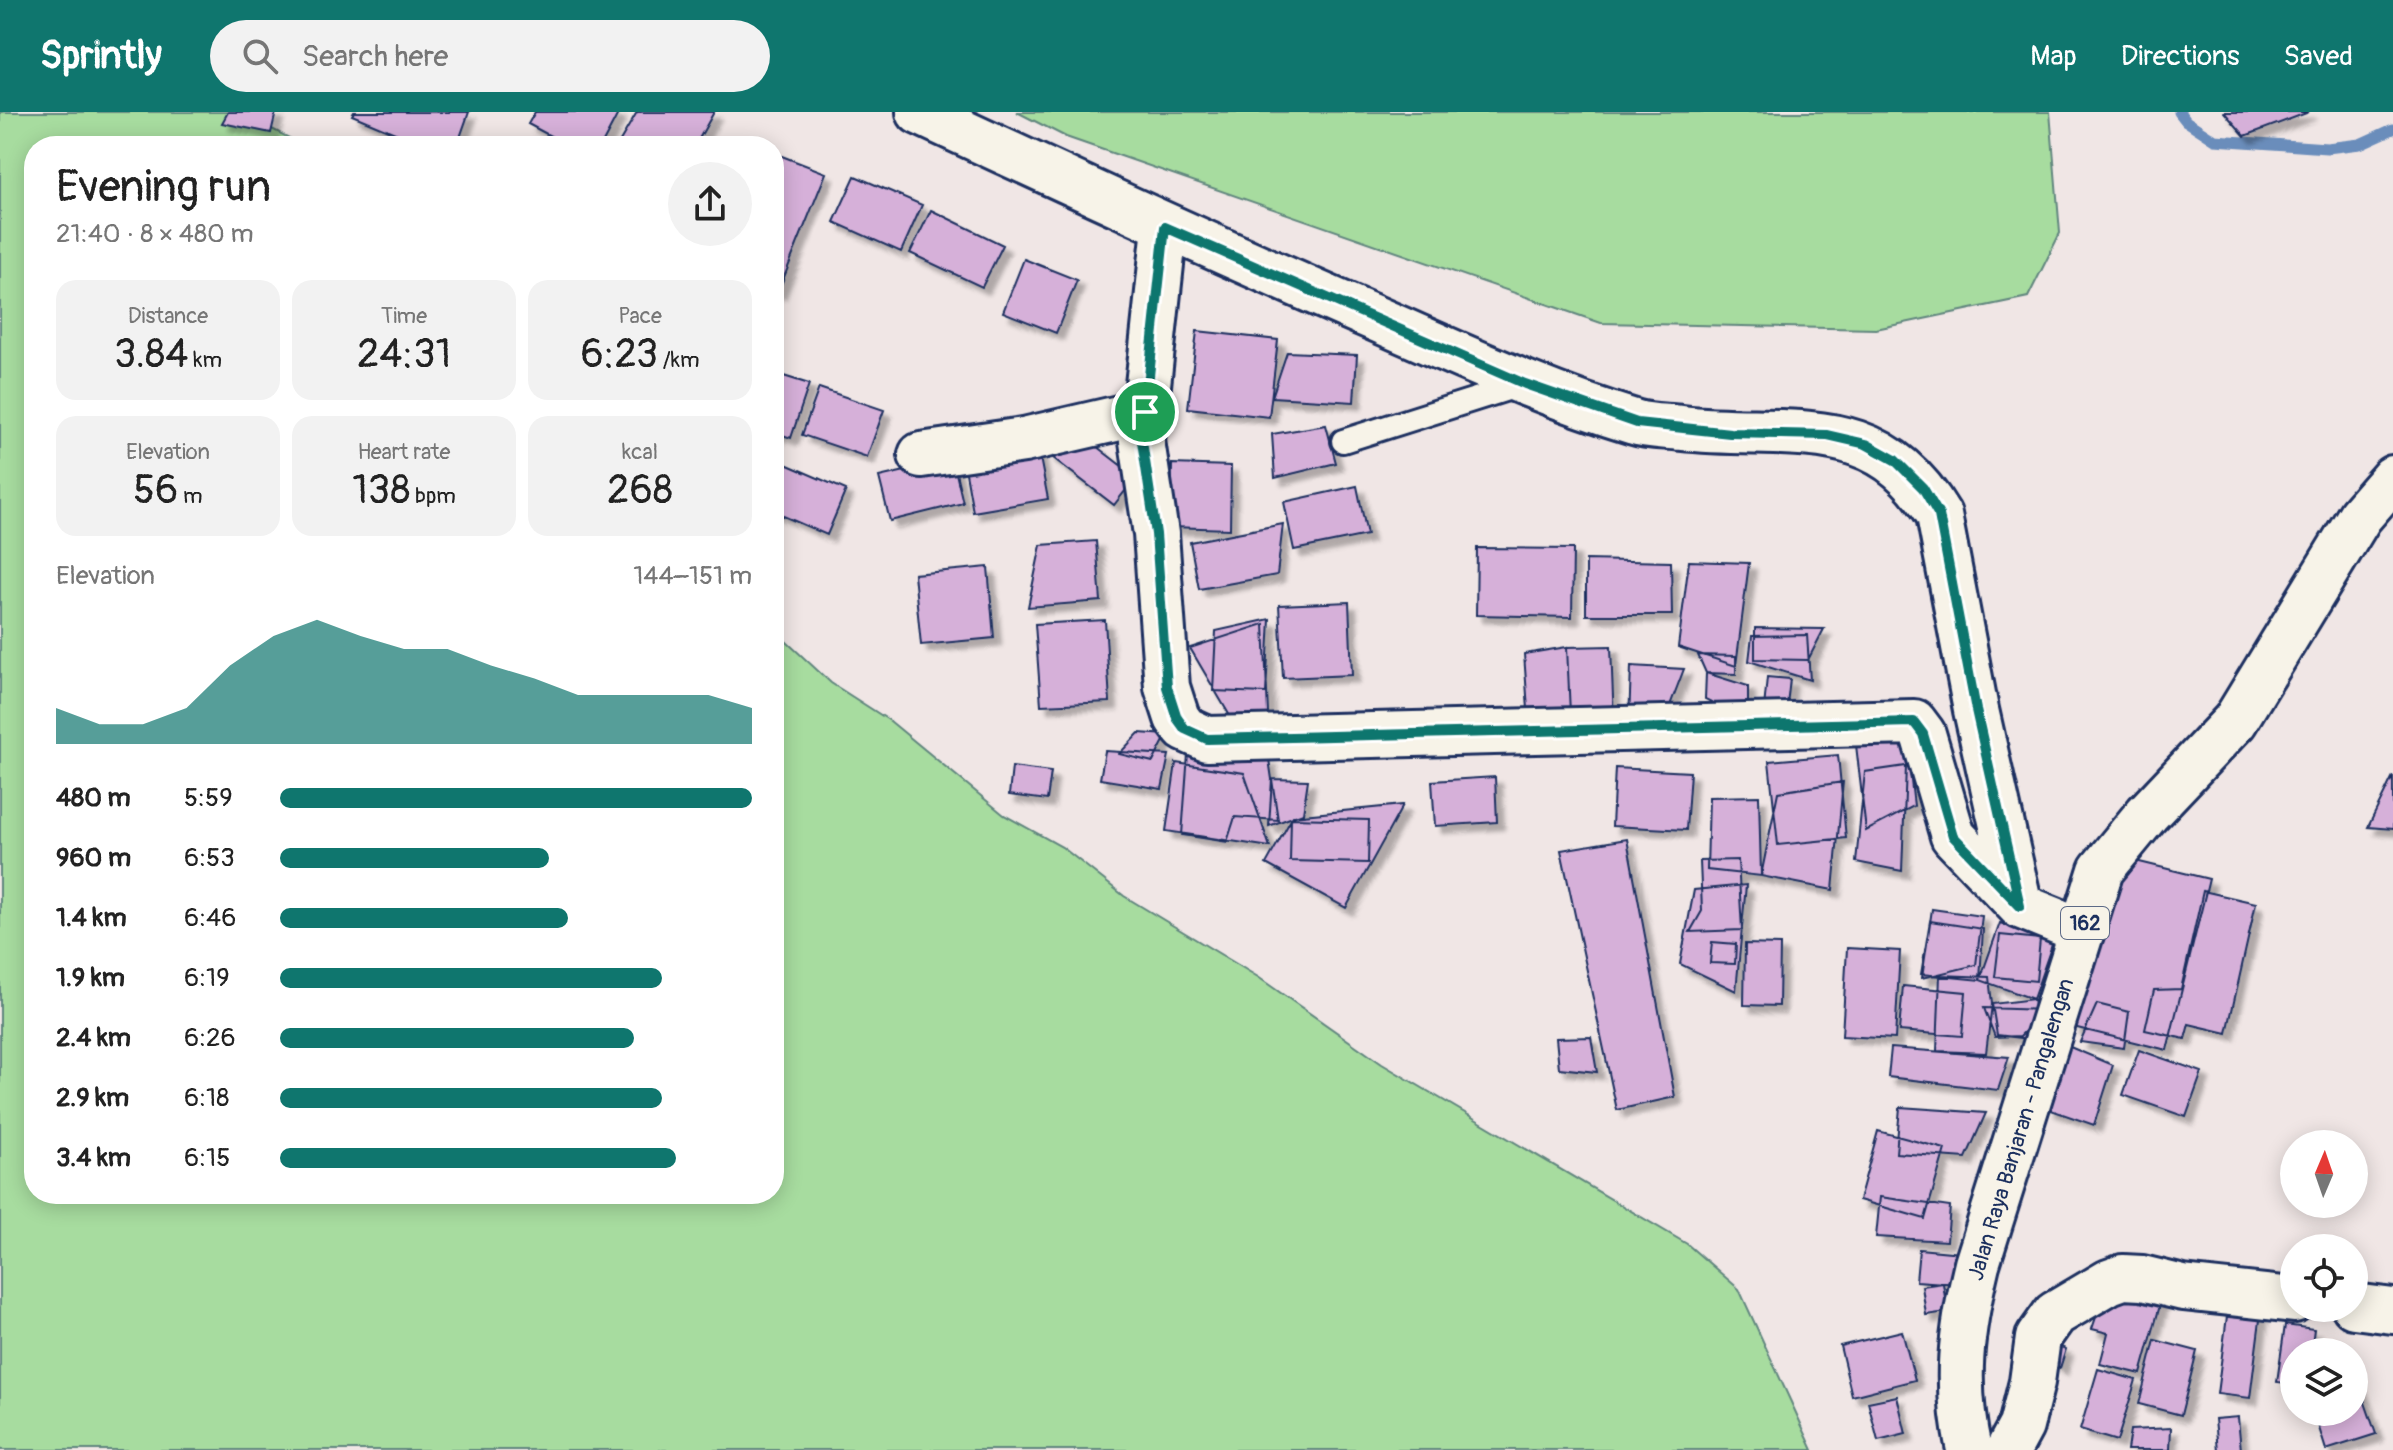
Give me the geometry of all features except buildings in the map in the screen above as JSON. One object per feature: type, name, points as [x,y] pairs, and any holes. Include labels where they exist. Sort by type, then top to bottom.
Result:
[{"type":"street","points":[[919,112],[1165,227],[1525,384],[1637,423],[1730,433],[1827,435],[1866,444],[1895,460],[1923,488],[1939,515],[1947,544],[1976,710],[2020,906]]},
{"type":"street","points":[[1165,227],[1142,441],[1156,534],[1167,687],[1177,718],[1185,729],[1207,739],[1914,722],[1923,734],[1953,836],[2020,906],[2082,931]]},
{"type":"street","points":[[921,455],[1024,440],[1145,412]]},
{"type":"street","name":"Jalan Raya Banjaran - Pangalengan","points":[[1969,1450],[1961,1412],[1961,1328],[1977,1264],[2101,870],[2147,814],[2235,721],[2360,516],[2393,478]]},
{"type":"street","points":[[2008,1450],[2021,1426],[2038,1338],[2055,1314],[2109,1282],[2123,1277],[2142,1278],[2183,1288],[2280,1298]]},
{"type":"street","points":[[2368,1308],[2393,1311]]},
{"type":"lane","points":[[1343,441],[1525,384]]},
{"type":"green space","points":[[0,112],[240,112],[285,136],[24,136],[24,1204],[784,1204],[784,639],[831,683],[890,721],[1004,815],[1062,847],[1124,896],[1258,977],[1382,1064],[1687,1244],[1739,1289],[1813,1450],[0,1450]]},
{"type":"green space","points":[[1017,112],[2050,112],[2060,233],[2028,297],[1876,329],[1601,323],[1066,137]]},
{"type":"waterway","points":[[2179,112],[2186,121],[2215,140],[2327,148],[2360,144],[2393,129]]},
{"type":"route","points":[[1165,227],[1525,384],[1637,423],[1730,433],[1827,435],[1866,444],[1895,460],[1923,488],[1939,515],[1947,544],[1976,710],[2020,906],[1953,836],[1923,734],[1914,722],[1207,739],[1185,729],[1177,718],[1167,687],[1156,534],[1142,441],[1145,412],[1165,227]]}]
